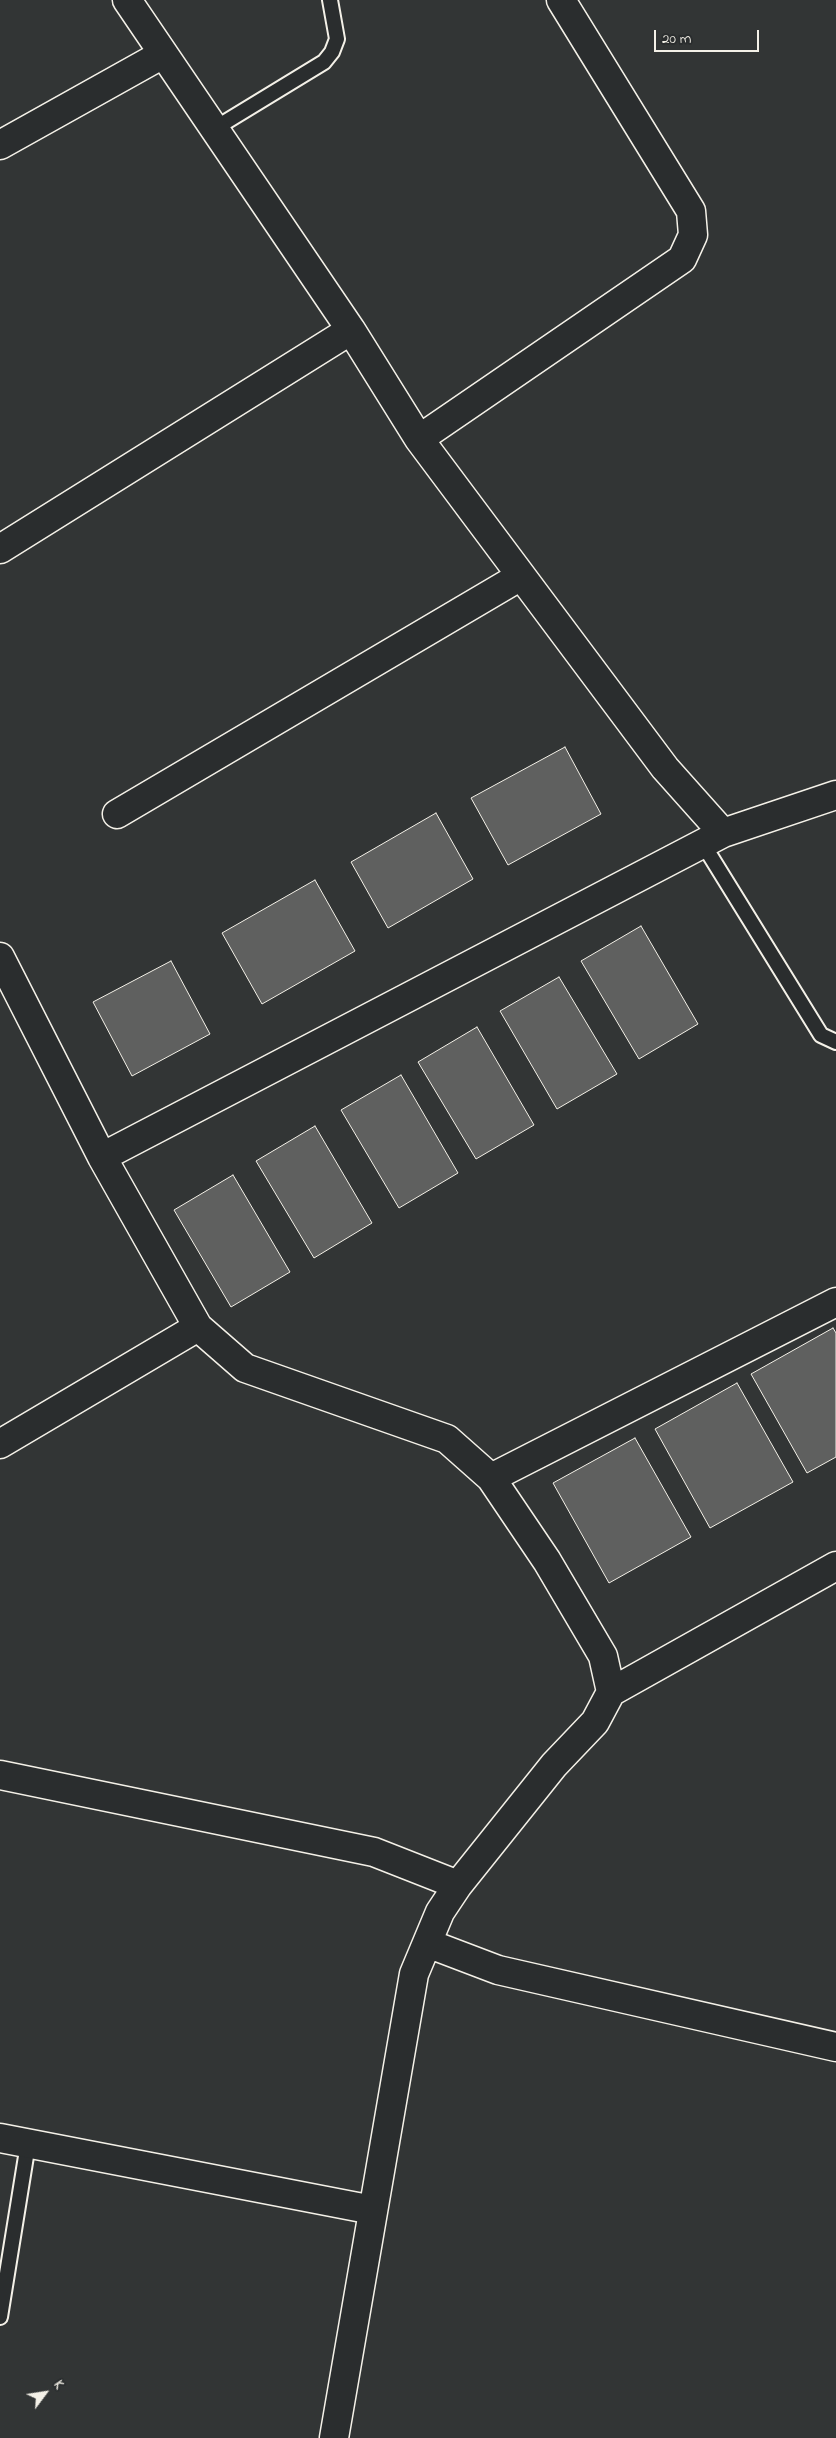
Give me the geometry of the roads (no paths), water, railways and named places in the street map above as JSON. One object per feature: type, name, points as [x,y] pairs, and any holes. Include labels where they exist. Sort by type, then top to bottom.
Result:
[{"type":"street","points":[[127,0],[351,330],[419,439],[665,768],[713,838]]},
{"type":"street","points":[[419,439],[682,258],[693,235],[691,212],[561,0]]},
{"type":"street","points":[[0,145],[163,54]]},
{"type":"street","points":[[0,549],[351,330]]},
{"type":"street","points":[[117,814],[521,576]]},
{"type":"street","points":[[102,1157],[713,838],[836,794]]},
{"type":"street","points":[[0,957],[102,1157],[198,1327],[246,1368],[447,1439],[491,1478],[547,1561],[603,1656],[611,1692]]},
{"type":"street","points":[[491,1478],[836,1302]]},
{"type":"street","points":[[0,1444],[198,1327]]},
{"type":"street","points":[[334,2438],[414,1974],[440,1912],[458,1885],[554,1765],[595,1722],[611,1692],[836,1566]]},
{"type":"street","points":[[0,1775],[374,1852],[458,1885]]},
{"type":"street","points":[[427,1944],[498,1970],[836,2047]]},
{"type":"street","points":[[0,2138],[374,2210]]},
{"type":"lane","points":[[214,129],[324,62],[332,52],[337,39],[330,0]]},
{"type":"lane","points":[[713,838],[821,1035],[836,1042]]},
{"type":"lane","points":[[0,2317],[28,2144]]}]
